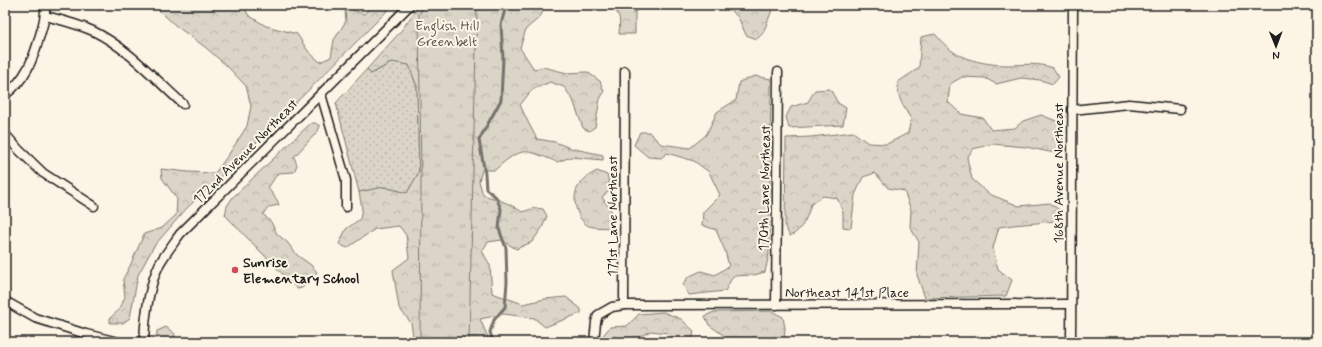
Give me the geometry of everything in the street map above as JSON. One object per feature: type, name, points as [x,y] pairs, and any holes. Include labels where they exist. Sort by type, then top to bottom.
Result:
[{"type":"street","points":[[5,95],[19,82],[34,58],[46,16],[45,5]]},
{"type":"street","name":"172nd Avenue Northeast","points":[[144,342],[146,314],[154,277],[161,262],[180,234],[410,5]]},
{"type":"street","name":"168th Avenue Northeast","points":[[1070,342],[1073,5]]},
{"type":"street","points":[[46,16],[70,22],[93,31],[125,51],[183,104]]},
{"type":"street","name":"171st Lane Northeast","points":[[624,304],[625,71]]},
{"type":"street","name":"170th Lane Northeast","points":[[776,305],[778,72]]},
{"type":"street","points":[[321,94],[346,180],[346,207]]},
{"type":"street","points":[[1072,110],[1129,104],[1180,109]]},
{"type":"street","points":[[5,134],[43,173],[94,206]]},
{"type":"street","points":[[5,301],[36,318],[86,334],[118,342]]},
{"type":"street","points":[[594,342],[598,314],[612,307],[624,304]]},
{"type":"street","name":"Northeast 141st Place","points":[[624,304],[1070,304]]},
{"type":"green space","points":[[153,5],[244,5],[248,15],[266,26],[297,34],[308,51],[320,62],[331,57],[334,40],[346,21],[345,11],[348,8],[364,14],[373,5],[392,5],[256,143],[186,209],[154,246],[138,275],[130,318],[123,323],[110,323],[110,318],[119,310],[125,297],[123,279],[144,234],[162,228],[176,215],[177,199],[162,178],[161,169],[215,173],[247,126],[251,106],[246,86],[227,66],[205,47],[175,25]]},
{"type":"green space","points":[[419,5],[546,5],[540,17],[526,29],[520,48],[534,69],[543,67],[567,73],[587,72],[600,81],[604,92],[600,99],[595,127],[589,131],[583,128],[573,100],[564,87],[550,82],[532,90],[520,105],[537,139],[555,142],[570,148],[603,155],[603,160],[571,157],[557,162],[535,153],[523,152],[511,157],[495,170],[482,170],[479,181],[483,195],[508,204],[522,212],[535,208],[543,209],[547,216],[542,228],[532,242],[516,249],[502,240],[488,242],[482,251],[490,265],[492,293],[523,304],[545,299],[566,297],[581,309],[581,313],[545,327],[534,318],[504,314],[480,319],[490,342],[414,342],[411,323],[399,308],[393,270],[409,258],[406,235],[399,226],[375,229],[347,248],[339,244],[346,229],[360,219],[362,209],[359,192],[384,187],[407,193],[419,172],[417,87],[409,65],[392,62],[371,74],[367,69],[401,31]]},
{"type":"green space","name":"English Hill Greenbelt","points":[[424,5],[477,5],[469,342],[420,342],[421,177],[419,15]]},
{"type":"green space","points":[[606,5],[647,5],[635,12],[635,34],[619,34],[619,16],[615,10]]},
{"type":"green space","points":[[724,5],[774,5],[763,33],[757,39],[746,35],[738,17]]},
{"type":"green space","points":[[935,34],[950,49],[966,58],[996,64],[1036,64],[1047,66],[1053,68],[1059,77],[1053,84],[1040,80],[1021,78],[996,84],[985,78],[962,77],[950,84],[948,102],[961,114],[983,118],[991,130],[1015,128],[1023,121],[1041,115],[1059,122],[1065,150],[1059,154],[1026,147],[992,144],[973,149],[967,158],[972,179],[989,194],[1019,206],[1050,203],[1062,212],[1061,220],[999,227],[993,248],[998,269],[1012,280],[1006,296],[925,298],[917,275],[919,242],[910,227],[911,210],[904,191],[888,188],[875,173],[863,177],[855,195],[851,228],[843,227],[843,212],[837,198],[823,196],[811,204],[804,223],[798,230],[790,236],[785,227],[786,138],[811,137],[853,132],[868,143],[887,144],[908,133],[911,119],[903,106],[898,93],[898,82],[919,68],[921,37]]},
{"type":"green space","points":[[393,62],[409,65],[417,87],[419,172],[407,193],[384,187],[359,192],[336,103],[367,69],[371,74]]},
{"type":"green space","points":[[755,76],[771,79],[769,254],[765,272],[754,275],[733,276],[725,291],[689,295],[683,285],[688,277],[701,271],[715,275],[729,266],[725,251],[716,230],[702,225],[703,212],[720,195],[709,172],[694,161],[667,153],[661,158],[648,157],[634,145],[640,132],[649,132],[661,144],[690,148],[706,135],[717,112],[736,100],[739,82]]},
{"type":"green space","points":[[830,89],[838,103],[846,108],[843,125],[789,128],[786,117],[791,107],[808,102],[815,90]]},
{"type":"green space","points":[[311,123],[315,123],[320,126],[318,131],[294,157],[297,165],[294,172],[278,173],[268,188],[279,205],[269,207],[263,214],[271,222],[277,234],[287,242],[297,255],[311,265],[317,272],[302,288],[297,289],[225,215],[227,206],[233,197]]},
{"type":"green space","points":[[597,171],[607,175],[611,189],[602,197],[612,212],[609,228],[589,226],[581,219],[576,209],[575,197],[578,187],[586,178]]},
{"type":"green space","points":[[771,311],[783,317],[785,328],[784,341],[769,340],[725,342],[722,334],[709,325],[705,316],[714,312]]},
{"type":"green space","points":[[663,312],[681,319],[694,331],[692,342],[674,342],[668,333],[651,331],[638,337],[637,342],[601,342],[601,338],[610,327],[627,326],[639,314]]},
{"type":"green space","points":[[166,327],[175,334],[174,342],[156,342],[157,331]]},
{"type":"waterway","points":[[493,342],[490,332],[494,320],[505,307],[507,282],[506,248],[499,229],[501,209],[496,197],[486,189],[479,140],[501,100],[503,58],[501,25],[506,5]]},
{"type":"place","name":"Sunrise Elementary School","points":[[235,270]]}]
